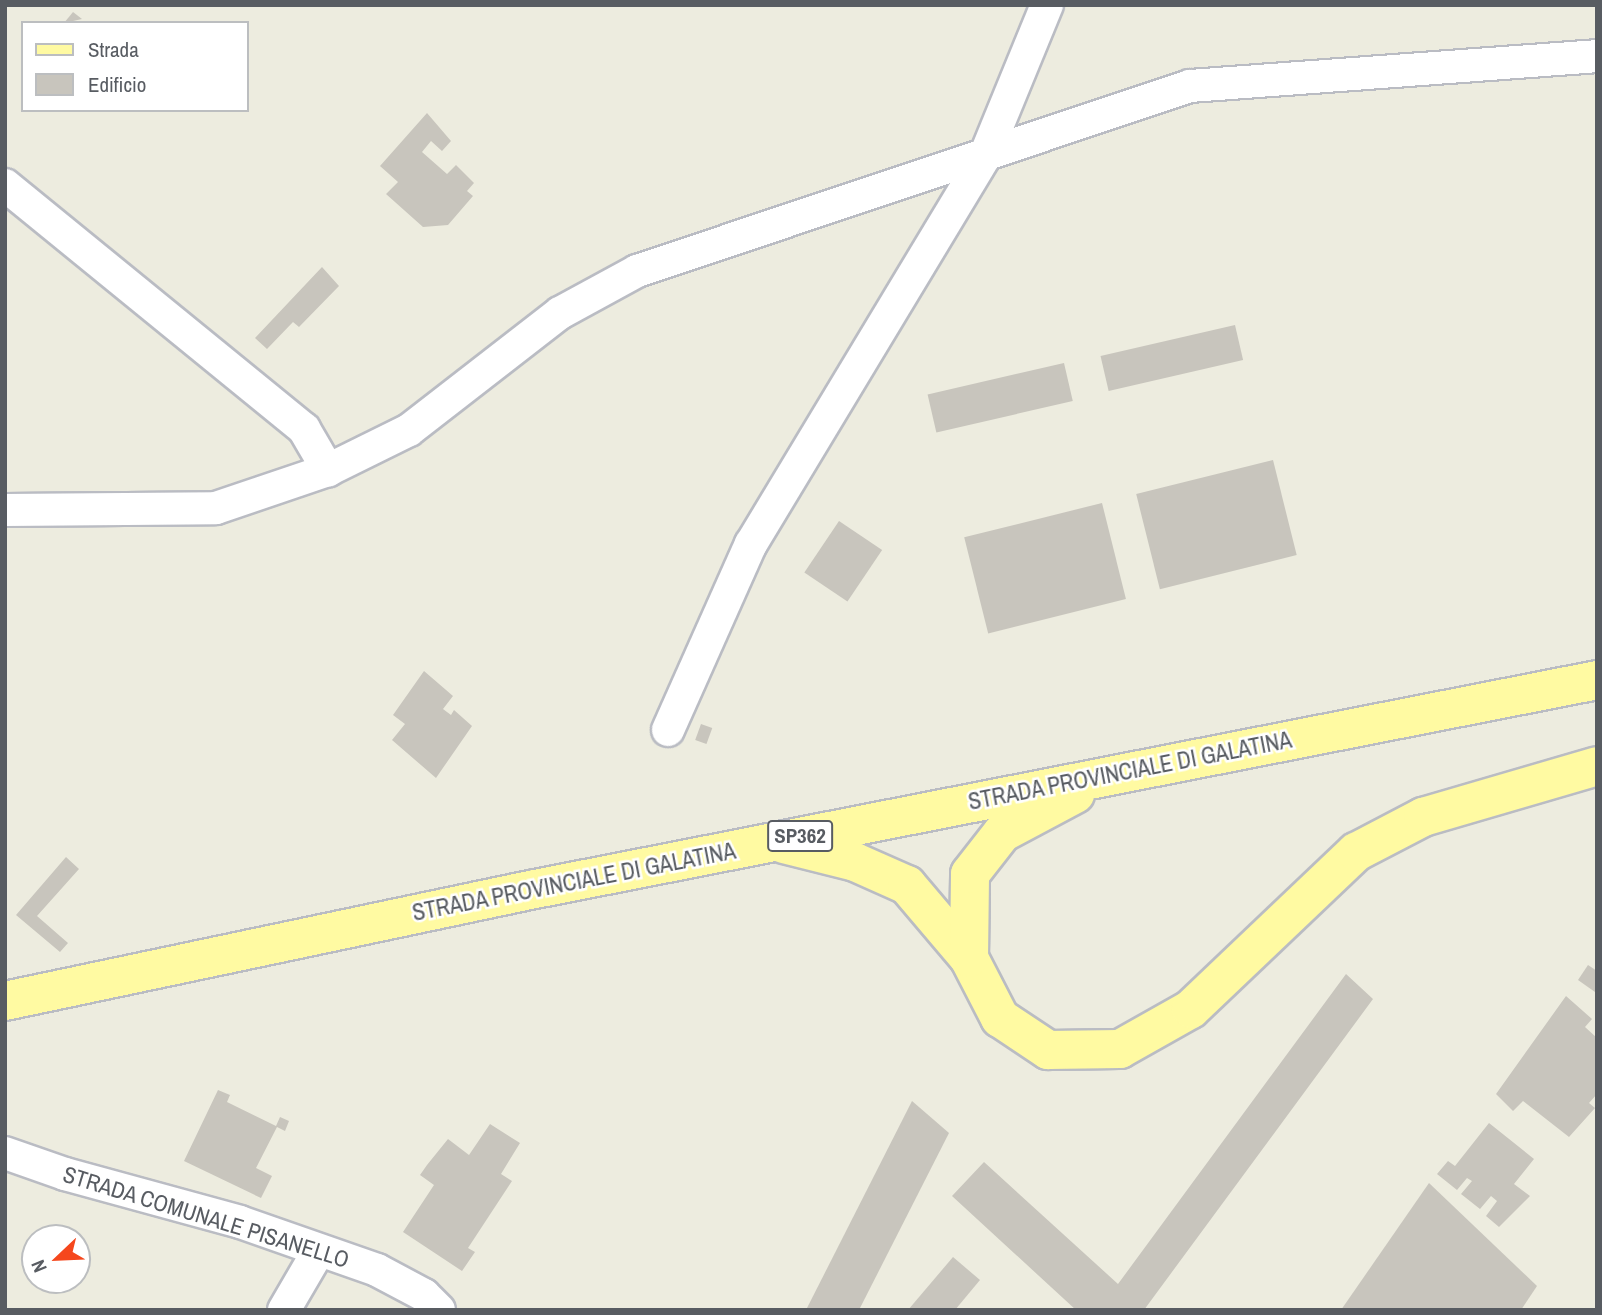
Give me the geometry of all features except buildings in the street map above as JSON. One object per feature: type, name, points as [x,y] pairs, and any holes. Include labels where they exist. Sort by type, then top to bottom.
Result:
[{"type":"main road","name":"STRADA PROVINCIALE DI GALATINA","points":[[5,1001],[775,842],[1597,680]]},
{"type":"main road","points":[[775,842],[855,862],[907,886],[969,957],[1000,1018],[1048,1049],[1119,1049],[1192,1009],[1356,852],[1423,817],[1597,766]]},
{"type":"main road","points":[[969,957],[970,874],[1002,833],[1110,775]]},
{"type":"street","points":[[668,730],[751,544],[985,156],[1047,5]]},
{"type":"street","points":[[5,510],[216,508],[328,470],[408,430],[560,313],[637,271],[1190,86],[1597,56]]},
{"type":"street","points":[[5,185],[304,429],[328,470]]},
{"type":"street","name":"STRADA COMUNALE PISANELLO","points":[[5,1153],[377,1270],[424,1295],[439,1310]]},
{"type":"street","points":[[284,1310],[320,1250]]}]
